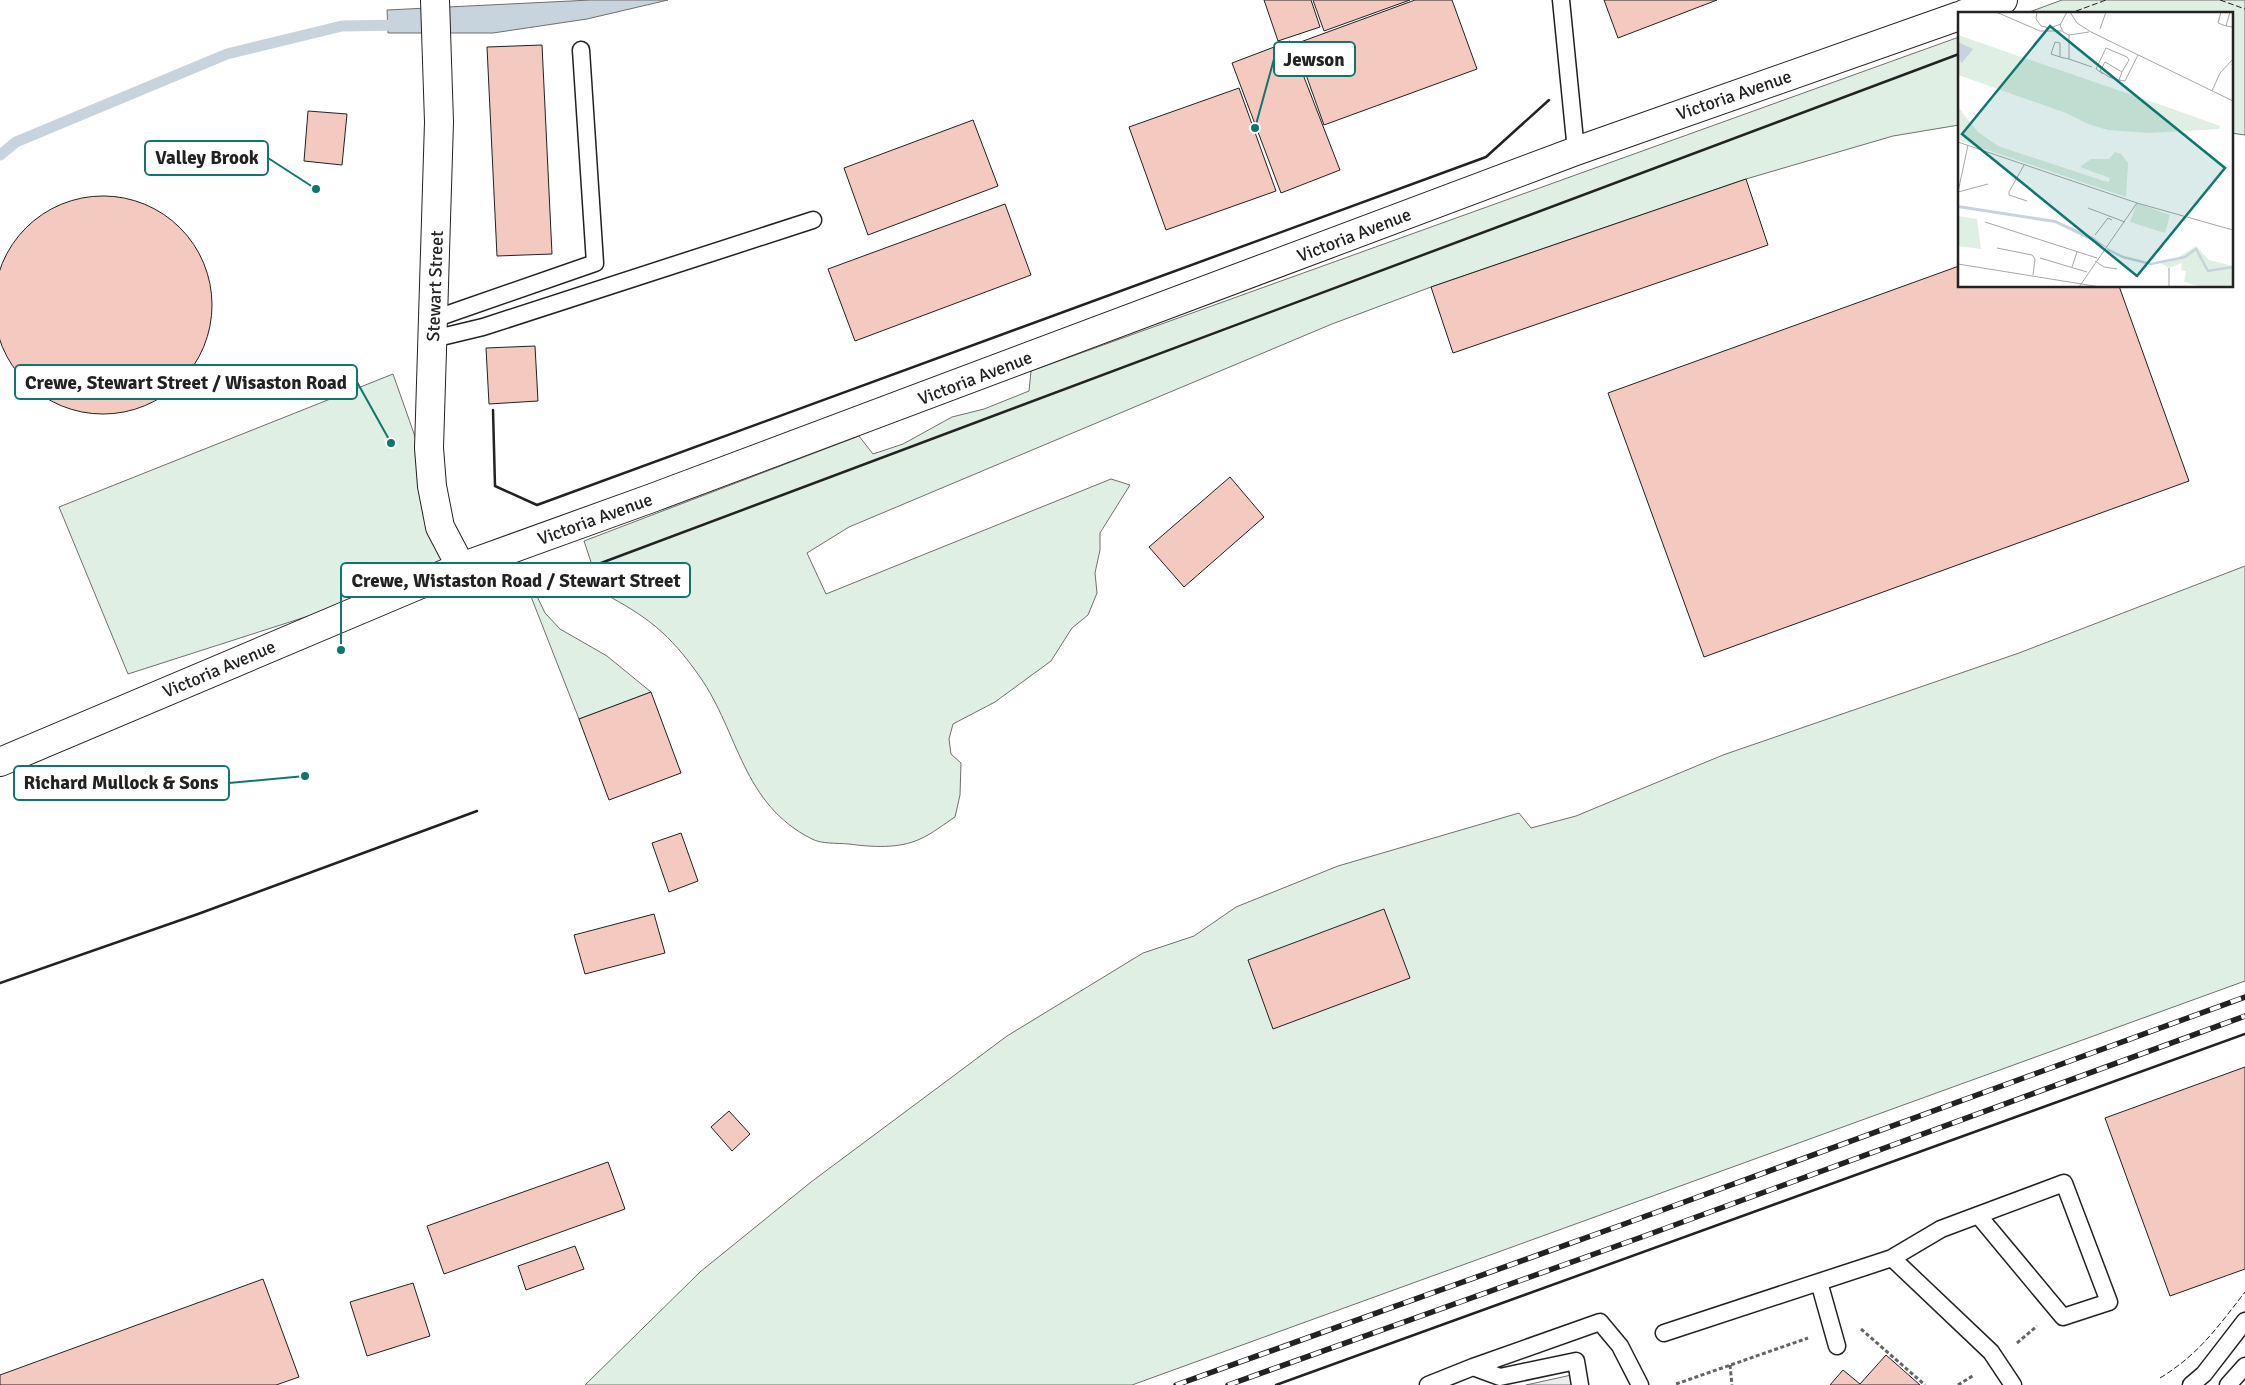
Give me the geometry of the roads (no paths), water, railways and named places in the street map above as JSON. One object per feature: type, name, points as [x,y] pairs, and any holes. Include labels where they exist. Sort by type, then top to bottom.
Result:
[{"type":"street","name":"Stewart Street","points":[[435,0],[439,122],[429,448],[432,486],[440,527],[460,567]]},
{"type":"street","points":[[1970,12],[2003,0]]},
{"type":"street","name":"Victoria Avenue","points":[[0,762],[460,567],[652,498],[1576,151],[1958,16]]},
{"type":"lane","points":[[1561,0],[1576,151]]},
{"type":"lane","points":[[434,329],[595,263],[581,50]]},
{"type":"lane","points":[[434,329],[483,327],[813,220]]},
{"type":"lane","points":[[1664,1333],[1892,1258],[1941,1229],[1978,1215],[2064,1183],[2109,1302],[2063,1316],[1978,1215]]},
{"type":"lane","points":[[1892,1258],[1991,1352],[2013,1385]]},
{"type":"lane","points":[[1819,1282],[1837,1346]]},
{"type":"lane","points":[[2192,1385],[2204,1374],[2245,1321]]},
{"type":"lane","points":[[1428,1385],[1600,1322],[1620,1346],[1640,1385]]},
{"type":"lane","points":[[1474,1367],[1500,1377],[1576,1361],[1580,1385]]},
{"type":"lane","points":[[2228,1385],[2238,1371],[2245,1366]]},
{"type":"lane","points":[[1630,1385],[1631,1367]]},
{"type":"waterway","points":[[0,155],[16,142],[227,54],[342,26],[403,25]]},
{"type":"railway","points":[[1176,1385],[1627,1223],[2245,997]]},
{"type":"railway","points":[[1228,1385],[1639,1238],[2245,1016]]},
{"type":"place","name":"Jewson","points":[[1255,128]]},
{"type":"place","name":"Valley Brook","points":[[316,189]]},
{"type":"place","name":"Crewe, Stewart Street / Wisaston Road","points":[[391,443]]},
{"type":"place","name":"Crewe, Wistaston Road / Stewart Street","points":[[341,650]]},
{"type":"place","name":"Richard Mullock & Sons","points":[[305,776]]}]
